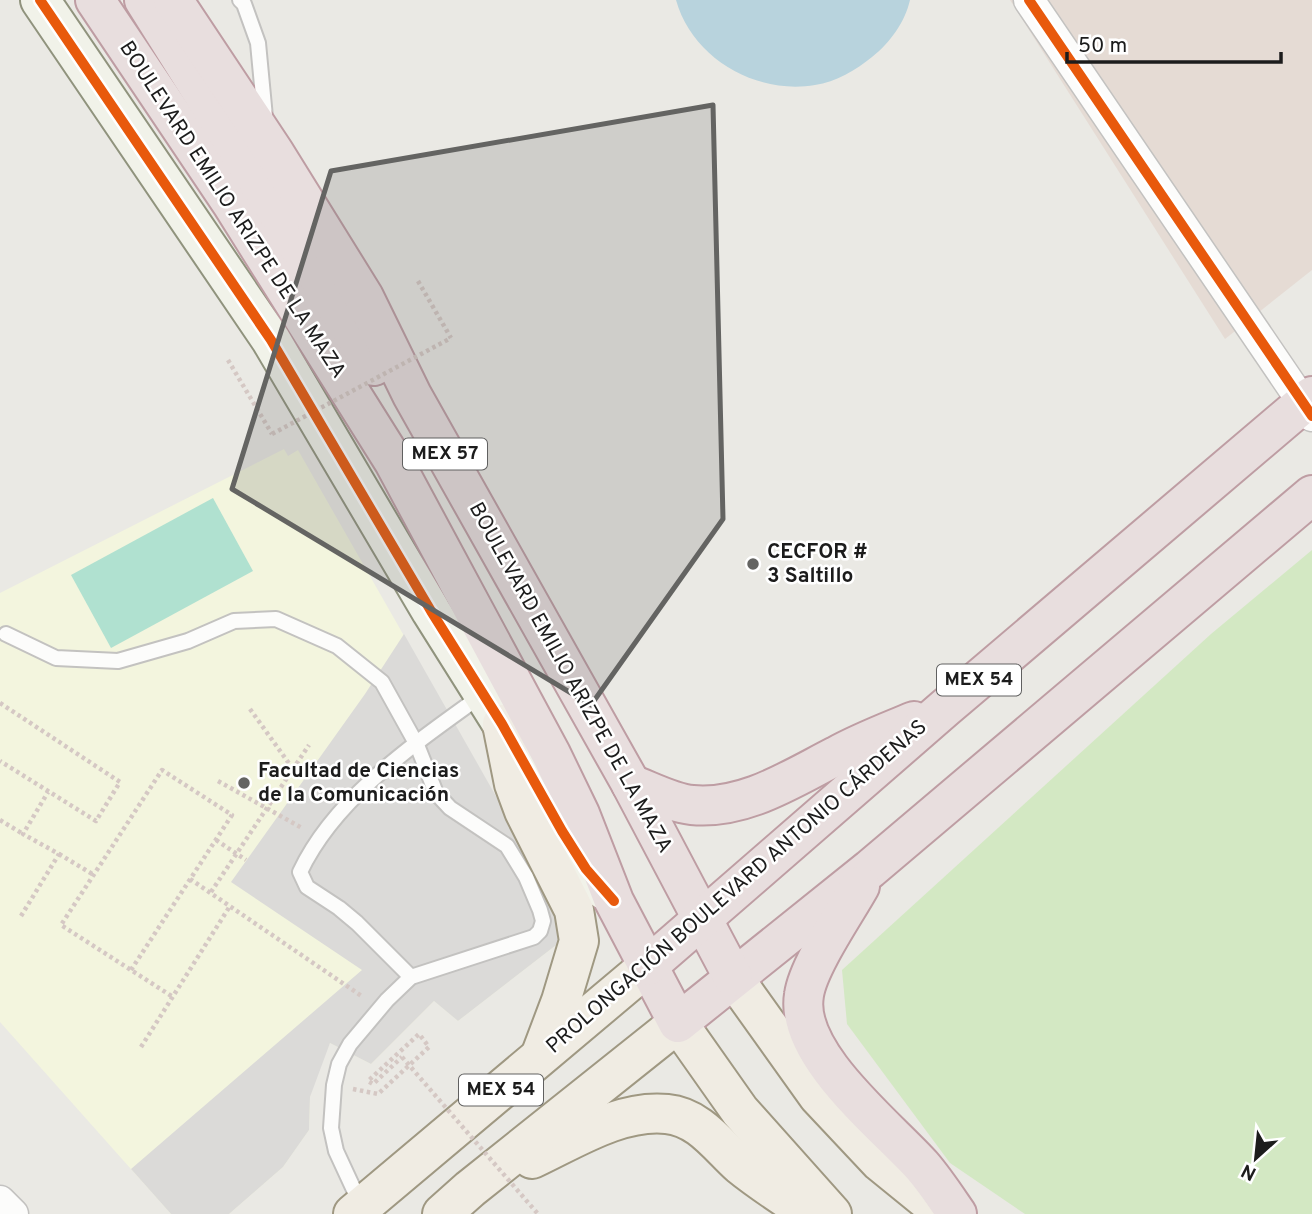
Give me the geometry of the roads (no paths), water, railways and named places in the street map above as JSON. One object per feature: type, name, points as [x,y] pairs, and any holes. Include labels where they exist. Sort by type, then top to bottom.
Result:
[{"type":"highway","name":"BOULEVARD EMILIO ARIZPE DE LA MAZA","points":[[95,0],[232,204],[394,462],[551,754],[580,814],[614,901],[678,1023]]},
{"type":"highway","points":[[144,0],[375,368],[394,387],[412,395]]},
{"type":"highway","name":"BOULEVARD EMILIO ARIZPE DE LA MAZA","points":[[173,0],[274,152],[364,297],[412,395],[631,784],[733,977]]},
{"type":"highway","name":"PROLONGACIÓN BOULEVARD ANTONIO CÁRDENAS","points":[[648,966],[945,708],[1309,405]]},
{"type":"highway","name":"MEX 54","points":[[678,1023],[870,869],[1312,495]]},
{"type":"highway","points":[[631,784],[688,805],[712,806],[740,800],[801,776],[864,741],[945,708]]},
{"type":"highway","points":[[870,869],[813,969],[804,994],[804,1014],[809,1036],[823,1058],[922,1167],[957,1214]]},
{"type":"main road","points":[[493,709],[524,811],[574,910],[579,941],[540,1058]]},
{"type":"main road","name":"PROLONGACIÓN BOULEVARD ANTONIO CÁRDENAS","points":[[357,1210],[648,966]]},
{"type":"main road","name":"BOULEVARD EMILIO ARIZPE DE LA MAZA","points":[[733,977],[818,1096],[880,1162],[944,1214]]},
{"type":"main road","name":"BOULEVARD EMILIO ARIZPE DE LA MAZA","points":[[678,1023],[740,1111],[832,1214]]},
{"type":"main road","name":"MEX 54","points":[[456,1202],[678,1023]]},
{"type":"main road","points":[[456,1202],[595,1129],[631,1116],[669,1114],[703,1129],[740,1165],[810,1214]]},
{"type":"street","points":[[40,0],[271,340],[431,611],[493,709],[586,870],[614,901]]},
{"type":"street","points":[[1029,0],[1309,405]]},
{"type":"street","points":[[0,1201],[13,1214]]},
{"type":"lane","points":[[245,1],[258,43],[263,107],[274,152]]},
{"type":"lane","points":[[6,634],[56,657],[118,661],[188,641],[234,621],[276,619],[337,646],[382,682],[417,745],[436,793],[450,808],[507,846],[526,877],[543,921],[540,931],[534,937],[411,977],[387,1000],[350,1044],[339,1065],[334,1085],[331,1128],[336,1151],[357,1210]]},
{"type":"lane","points":[[411,977],[357,923],[307,887],[300,872],[338,814],[359,792],[417,745],[493,709]]},
{"type":"water","points":[[676,0],[910,0],[896,32],[866,62],[831,81],[793,87],[749,78],[711,55],[684,21]]},
{"type":"place","name":"CECFOR # 3 Saltillo","points":[[753,564]]},
{"type":"place","name":"Facultad de Ciencias de la Comunicación","points":[[244,783]]}]
